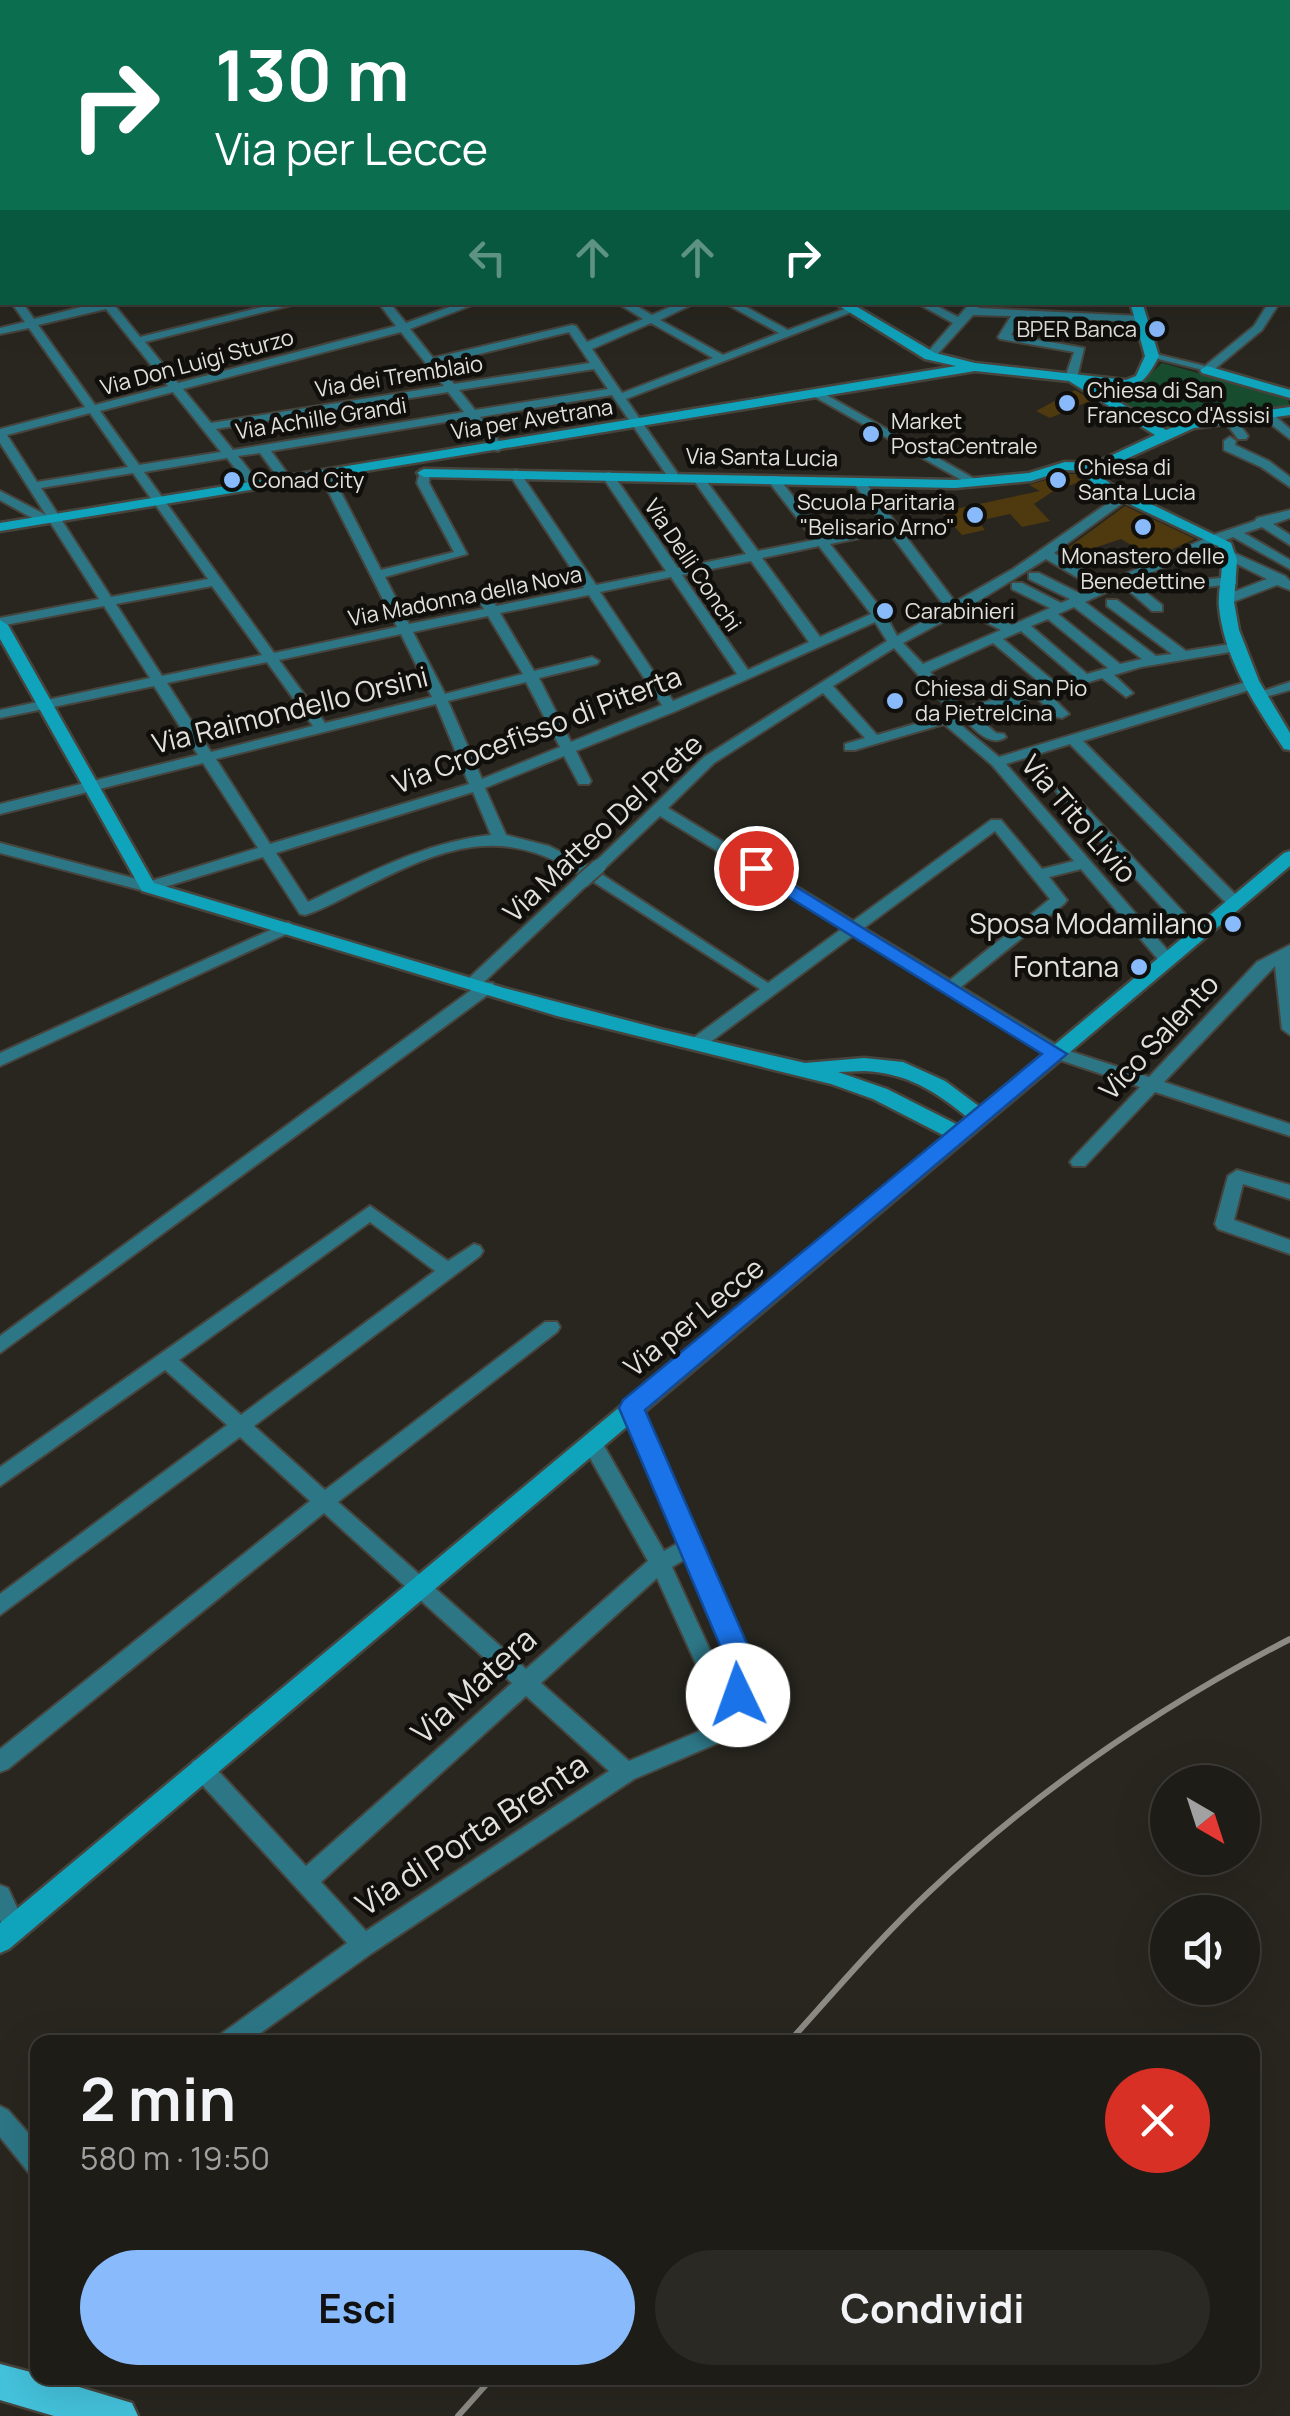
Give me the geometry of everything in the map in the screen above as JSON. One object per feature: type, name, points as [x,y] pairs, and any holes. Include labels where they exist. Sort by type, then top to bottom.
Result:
[{"type":"main road","points":[[0,2382],[119,2416]]},
{"type":"street","points":[[18,305],[321,728]]},
{"type":"street","points":[[0,331],[103,305]]},
{"type":"street","points":[[112,305],[174,390],[255,485]]},
{"type":"street","points":[[137,341],[286,305]]},
{"type":"street","points":[[385,305],[498,446]]},
{"type":"street","name":"Via Don Luigi Sturzo","points":[[0,434],[403,328],[467,305]]},
{"type":"street","points":[[626,305],[722,359]]},
{"type":"street","points":[[586,347],[685,305]]},
{"type":"street","points":[[734,305],[788,334]]},
{"type":"street","points":[[847,305],[930,356],[975,368]]},
{"type":"street","name":"Via Achille Grandi","points":[[33,486],[472,414],[619,394],[788,334],[847,305]]},
{"type":"street","points":[[926,305],[958,322]]},
{"type":"street","points":[[1137,305],[1152,356],[1290,394]]},
{"type":"street","points":[[1207,370],[1258,328],[1273,305]]},
{"type":"street","points":[[930,356],[973,307],[1018,314],[1140,318]]},
{"type":"street","points":[[1018,314],[1004,336],[1080,350],[1071,378],[1163,434]]},
{"type":"street","points":[[1042,343],[1057,316]]},
{"type":"street","points":[[430,362],[572,328],[674,477]]},
{"type":"street","name":"Via per Avetrana","points":[[0,527],[399,462],[424,466],[498,446],[975,368],[1133,382],[1141,378],[1152,356]]},
{"type":"street","name":"Via dei Tremblaio","points":[[206,426],[598,365]]},
{"type":"street","points":[[820,395],[976,483]]},
{"type":"street","points":[[1285,583],[1232,556],[1216,538],[1096,480],[1097,467],[1163,434],[1227,416],[1290,410]]},
{"type":"street","points":[[1263,412],[1290,435]]},
{"type":"street","points":[[1227,416],[1233,442],[1290,483]]},
{"type":"street","points":[[0,434],[50,520],[109,603],[305,910],[435,852],[460,843],[500,839],[543,848],[571,861],[760,984]]},
{"type":"street","points":[[263,448],[286,480]]},
{"type":"street","points":[[376,575],[461,554],[423,483],[424,466]]},
{"type":"street","name":"Via Santa Lucia","points":[[424,466],[515,474],[976,483],[1031,477],[1065,466],[1097,467]]},
{"type":"street","points":[[515,474],[671,708]]},
{"type":"street","points":[[326,475],[440,698],[500,839]]},
{"type":"street","name":"Via Delli Conchi","points":[[608,476],[745,676]]},
{"type":"street","points":[[698,478],[818,644]]},
{"type":"street","points":[[773,479],[892,638],[956,714],[999,737]]},
{"type":"street","points":[[858,481],[954,610]]},
{"type":"street","points":[[0,496],[50,520]]},
{"type":"street","name":"Via Matteo Del Prete","points":[[0,1346],[480,985],[709,760],[874,654],[892,638],[954,610],[1047,554],[1125,497]]},
{"type":"street","points":[[922,670],[1233,532],[1263,515],[1290,514]]},
{"type":"street","points":[[1263,515],[1290,542]]},
{"type":"street","name":"Via Madonna della Nova","points":[[0,714],[402,628],[487,602],[593,591],[893,527]]},
{"type":"street","points":[[1233,532],[1290,565]]},
{"type":"street","points":[[1047,554],[1104,588]]},
{"type":"street","points":[[1232,556],[1226,605],[1237,647],[1255,690],[1290,745]]},
{"type":"street","points":[[1034,576],[1077,600],[1152,660]]},
{"type":"street","points":[[1122,580],[1157,608]]},
{"type":"street","points":[[148,887],[0,624],[216,581]]},
{"type":"street","points":[[1164,586],[1230,581]]},
{"type":"street","points":[[1228,599],[1285,583]]},
{"type":"street","points":[[1017,586],[1054,611],[1111,671],[1126,693]]},
{"type":"street","points":[[487,602],[584,781]]},
{"type":"street","points":[[1112,604],[1183,655]]},
{"type":"street","name":"Via Crocefisso di Piterta","points":[[148,887],[478,786],[671,708],[879,616]]},
{"type":"street","points":[[984,616],[1017,628],[1084,678]]},
{"type":"street","points":[[846,631],[892,638]]},
{"type":"street","points":[[997,640],[1046,689],[1062,714]]},
{"type":"street","points":[[850,747],[1152,660],[1237,647]]},
{"type":"street","name":"Via Raimondello Orsini","points":[[3,806],[592,661]]},
{"type":"street","points":[[825,686],[874,740]]},
{"type":"street","points":[[997,762],[1255,690],[1290,686]]},
{"type":"street","points":[[1010,698],[1028,716]]},
{"type":"street","name":"Via Tito Livio","points":[[956,714],[1168,960]]},
{"type":"street","points":[[1072,738],[1236,904]]},
{"type":"street","points":[[1063,791],[1197,936]]},
{"type":"street","points":[[658,808],[1056,1054],[1290,1130]]},
{"type":"street","points":[[699,1042],[996,823],[1058,900],[951,987]]},
{"type":"street","points":[[0,848],[148,887],[618,1026],[805,1068],[927,1113],[962,1136]]},
{"type":"street","name":"Via per Lecce","points":[[8,1934],[1290,857]]},
{"type":"street","points":[[1038,875],[1085,863]]},
{"type":"street","points":[[0,1060],[288,928]]},
{"type":"street","points":[[1286,952],[1290,1029]]},
{"type":"street","name":"Vico Salento","points":[[1079,1162],[1263,966],[1286,952]]},
{"type":"street","points":[[805,1068],[895,1064],[945,1088],[982,1119]]},
{"type":"street","points":[[1290,1192],[1237,1176],[1224,1224],[1290,1247]]},
{"type":"street","points":[[0,1478],[370,1213],[447,1270]]},
{"type":"street","points":[[0,1606],[474,1251]]},
{"type":"street","points":[[0,1762],[326,1499],[551,1327]]},
{"type":"street","points":[[168,1360],[626,1772]]},
{"type":"street","points":[[592,1443],[660,1563],[713,1680],[738,1695],[744,1669],[632,1408]]},
{"type":"street","name":"Via Matera","points":[[306,1880],[660,1563],[690,1546]]},
{"type":"street","name":"Via di Porta Brenta","points":[[239,2035],[364,1945],[626,1772],[740,1724],[738,1695]]},
{"type":"street","points":[[201,1768],[364,1945]]},
{"type":"street","points":[[0,1896],[8,1934]]},
{"type":"street","points":[[0,2118],[30,2154]]},
{"type":"green space","points":[[1162,363],[1287,398],[1290,407],[1233,412],[1162,429],[1089,386],[1138,386]]},
{"type":"building","name":"Chiesa di San Francesco d'Assisi","points":[[1075,390],[1092,400],[1050,418],[1036,411]]},
{"type":"building","name":"Scuola Paritaria \"Belisario Arno\"","points":[[1066,474],[1081,474],[1076,477],[1083,481],[1055,490],[1034,504],[1050,521],[1022,527],[1010,514],[978,521],[985,530],[962,535],[941,512],[1040,491],[1029,485]]},
{"type":"building","name":"Monastero delle Benedettine","points":[[1125,506],[1195,539],[1153,558],[1121,539],[1073,555],[1065,550]]},
{"type":"railway","points":[[795,2035],[911,1910],[1013,1819],[1147,1722],[1290,1639]]},
{"type":"railway","points":[[458,2416],[486,2385]]},
{"type":"place","name":"BPER Banca","points":[[1157,329]]},
{"type":"place","name":"Chiesa di San Francesco d'Assisi","points":[[1067,403]]},
{"type":"place","name":"Market PostaCentrale","points":[[871,434]]},
{"type":"place","name":"Conad City","points":[[232,480]]},
{"type":"place","name":"Chiesa di Santa Lucia","points":[[1058,480]]},
{"type":"place","name":"Scuola Paritaria \"Belisario Arno\"","points":[[975,515]]},
{"type":"place","name":"Monastero delle Benedettine","points":[[1143,527]]},
{"type":"place","name":"Carabinieri","points":[[885,611]]},
{"type":"place","name":"Chiesa di San Pio da Pietrelcina","points":[[895,701]]},
{"type":"place","name":"Sposa Modamilano","points":[[1233,924]]},
{"type":"place","name":"Fontana","points":[[1139,967]]},
{"type":"route","points":[[738,1695],[744,1669],[632,1408],[1056,1054],[756,868]]}]
